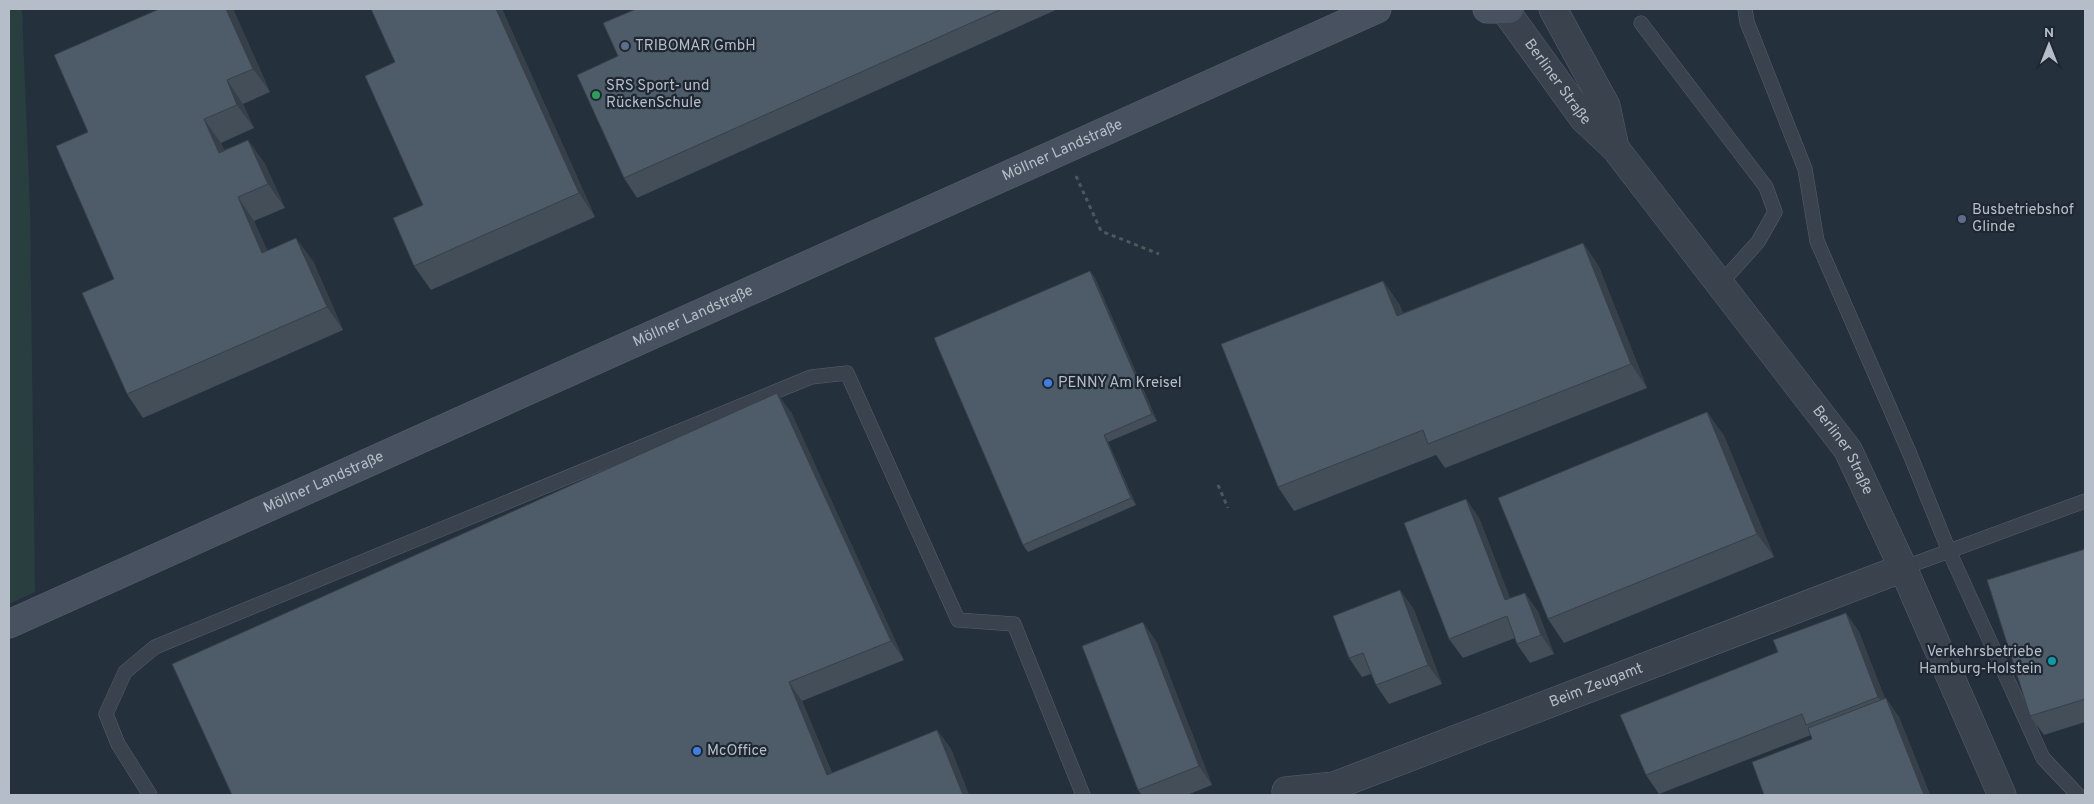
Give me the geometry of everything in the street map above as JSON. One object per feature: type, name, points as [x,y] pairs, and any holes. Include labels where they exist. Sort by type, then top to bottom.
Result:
[{"type":"main road","name":"Möllner Landstraße","points":[[9,624],[1378,9]]},
{"type":"street","name":"Berliner Straße","points":[[1500,9],[1584,120],[1615,148],[1848,450],[1903,568],[2002,795]]},
{"type":"street","name":"Berliner Straße","points":[[1553,9],[1606,106],[1615,148]]},
{"type":"street","name":"Beim Zeugamt","points":[[1284,793],[1336,791],[1903,568]]},
{"type":"lane","points":[[1745,9],[1747,22],[1806,169],[1817,241],[1909,452],[1949,551],[2042,758],[2078,795]]},
{"type":"lane","points":[[1641,23],[1766,187],[1775,212],[1758,242],[1721,283]]},
{"type":"lane","points":[[150,795],[118,744],[106,714],[125,672],[155,647],[811,377],[847,373],[958,620],[1014,624],[1083,795]]},
{"type":"lane","points":[[1903,568],[2085,501]]},
{"type":"path","points":[[1064,150],[1101,230],[1159,254]]},
{"type":"path","points":[[1218,485],[1228,508]]},
{"type":"green space","points":[[9,9],[22,9],[30,207],[35,592],[9,604]]},
{"type":"building","points":[[159,9],[226,9],[253,69],[227,80],[237,105],[204,119],[219,153],[248,140],[268,184],[238,197],[262,253],[296,238],[327,307],[127,394],[82,293],[114,279],[56,146],[88,132],[54,55]]},
{"type":"building","points":[[371,9],[496,9],[579,193],[414,266],[393,218],[423,205],[365,76],[395,62]]},
{"type":"building","points":[[636,9],[1002,9],[624,178],[577,75],[618,56],[603,23]]},
{"type":"building","points":[[1583,243],[1631,364],[1428,444],[1423,430],[1278,487],[1221,344],[1383,281],[1397,316]]},
{"type":"building","name":"PENNY Am Kreisel","points":[[1090,271],[1152,414],[1104,435],[1131,498],[1023,545],[934,338]]},
{"type":"building","points":[[777,393],[891,641],[789,682],[827,775],[937,730],[963,795],[232,795],[172,664]]},
{"type":"building","points":[[1707,412],[1757,534],[1548,619],[1498,498]]},
{"type":"building","points":[[1466,499],[1505,600],[1525,593],[1541,635],[1517,644],[1507,616],[1449,639],[1404,523]]},
{"type":"building","name":"Verkehrsbetriebe Hamburg-Holstein","points":[[2085,549],[2085,699],[2030,716],[1987,580]]},
{"type":"building","points":[[1400,590],[1428,665],[1376,685],[1363,653],[1349,658],[1333,616]]},
{"type":"building","points":[[1846,613],[1878,697],[1806,725],[1802,714],[1646,775],[1620,715],[1778,652],[1773,640]]},
{"type":"building","points":[[1143,622],[1199,766],[1138,790],[1082,646]]},
{"type":"building","points":[[1886,698],[1924,795],[1764,795],[1752,762],[1812,739],[1808,728]]},
{"type":"place","name":"TRIBOMAR GmbH","points":[[625,46]]},
{"type":"place","name":"SRS Sport- und RückenSchule","points":[[596,95]]},
{"type":"place","name":"Busbetriebshof Glinde","points":[[1962,219]]},
{"type":"place","name":"PENNY Am Kreisel","points":[[1048,383]]},
{"type":"place","name":"Verkehrsbetriebe Hamburg-Holstein","points":[[2052,661]]},
{"type":"place","name":"McOffice","points":[[697,751]]}]
